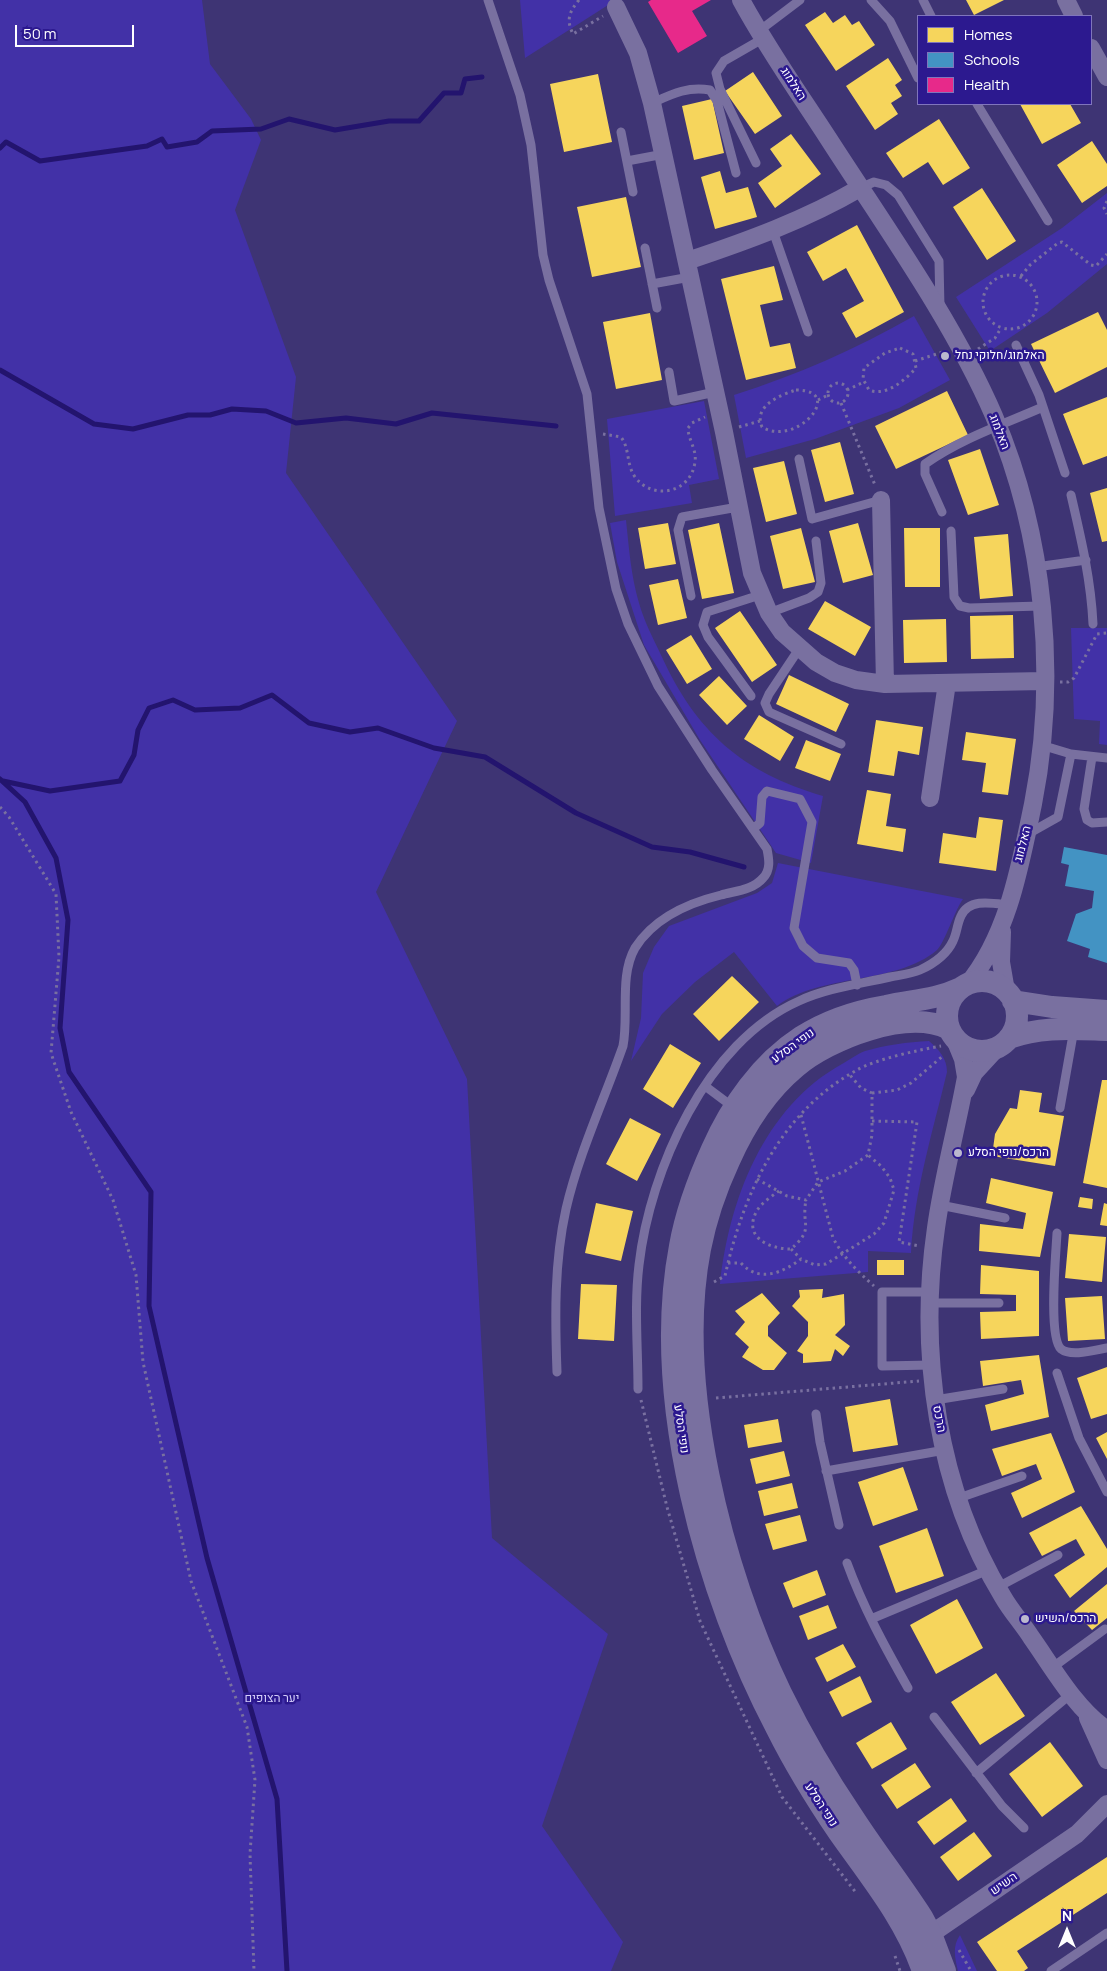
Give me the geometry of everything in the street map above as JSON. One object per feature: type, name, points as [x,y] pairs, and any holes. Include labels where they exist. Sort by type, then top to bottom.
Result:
[{"type":"street","name":"האלמוג","points":[[742,0],[761,34],[860,188],[961,351],[998,426],[1020,491],[1036,567],[1041,606],[1044,682],[1041,745],[1037,780],[1026,835],[1002,925],[982,967],[964,986]]},
{"type":"street","points":[[1066,0],[1074,15]]},
{"type":"street","points":[[616,7],[638,53],[652,103],[716,392],[752,573],[768,613],[782,632],[799,649],[835,673],[856,680],[885,684],[1044,682]]},
{"type":"street","points":[[1092,50],[1107,77]]},
{"type":"street","points":[[689,269],[824,209],[860,188]]},
{"type":"street","points":[[881,500],[885,684]]},
{"type":"street","points":[[930,798],[947,683]]},
{"type":"street","name":"האלמוג","points":[[1002,925],[1001,962],[1009,996]]},
{"type":"street","points":[[1107,1011],[1052,1007],[1009,996],[988,982],[964,986],[950,1002],[947,1020],[953,1037],[969,1048],[978,1051],[1028,1031],[1107,1030]]},
{"type":"street","name":"נופי הסלע","points":[[923,1971],[904,1927],[814,1796],[761,1698],[718,1590],[690,1484],[682,1444],[673,1357],[673,1312],[676,1269],[684,1226],[698,1180],[720,1130],[734,1108],[767,1066],[799,1039],[814,1030],[869,1009],[930,1000],[964,986]]},
{"type":"street","points":[[1003,1042],[1016,1020],[1009,996]]},
{"type":"street","name":"נופי הסלע","points":[[945,1971],[931,1934],[905,1890],[832,1785],[780,1690],[753,1628],[724,1539],[705,1457],[692,1334],[694,1292],[701,1244],[717,1187],[738,1140],[776,1086],[810,1056],[854,1035],[874,1029],[916,1022],[940,1024],[953,1037]]},
{"type":"street","name":"הרכס","points":[[953,1037],[963,1059],[966,1077],[940,1205],[933,1249],[930,1298],[932,1372],[935,1400],[945,1450],[959,1498],[988,1570],[1077,1700],[1107,1730]]},
{"type":"street","name":"הרכס","points":[[962,1097],[974,1073],[1003,1042]]},
{"type":"street","name":"הרכס","points":[[1077,1700],[1107,1760]]},
{"type":"street","name":"השיש","points":[[1077,1834],[1107,1804]]},
{"type":"street","name":"השיש","points":[[931,1934],[1077,1834],[1107,1819]]},
{"type":"lane","points":[[488,0],[520,95],[531,145],[543,255],[549,280],[587,394],[605,546],[628,624],[658,686],[767,849],[770,862],[765,877],[755,886],[686,906],[667,917],[650,931],[633,955],[628,968],[626,1028],[623,1046],[578,1166],[566,1210],[555,1300],[556,1372]]},
{"type":"lane","points":[[756,163],[720,89],[716,73],[724,61],[761,34],[800,0]]},
{"type":"lane","points":[[871,0],[890,21],[917,76]]},
{"type":"lane","points":[[923,0],[930,15]]},
{"type":"lane","points":[[652,103],[682,90],[697,88],[710,90],[718,101],[736,173]]},
{"type":"lane","points":[[978,105],[1048,221]]},
{"type":"lane","points":[[621,132],[633,192]]},
{"type":"lane","points":[[627,162],[664,154]]},
{"type":"lane","points":[[860,188],[874,182],[886,185],[898,194],[939,261],[940,316]]},
{"type":"lane","points":[[773,231],[808,332]]},
{"type":"lane","points":[[645,248],[657,308]]},
{"type":"lane","points":[[652,284],[689,269]]},
{"type":"lane","points":[[1016,345],[1043,407],[1065,473]]},
{"type":"lane","points":[[669,372],[674,401],[716,392]]},
{"type":"lane","points":[[942,512],[925,474],[925,464],[937,455],[1043,407]]},
{"type":"lane","points":[[799,459],[812,519],[881,500]]},
{"type":"lane","points":[[1071,494],[1086,560],[1092,597],[1093,624]]},
{"type":"lane","points":[[691,596],[678,530],[682,516],[738,507]]},
{"type":"lane","points":[[950,531],[954,597],[960,606],[969,608],[1041,606]]},
{"type":"lane","points":[[768,613],[809,598],[818,592],[821,583],[816,540]]},
{"type":"lane","points":[[1036,567],[1086,560]]},
{"type":"lane","points":[[751,696],[708,637],[704,625],[707,612],[760,595]]},
{"type":"lane","points":[[799,649],[769,694],[765,703],[769,712],[842,744]]},
{"type":"lane","points":[[1041,745],[1071,754],[1107,758]]},
{"type":"lane","points":[[1026,835],[1058,817],[1071,754]]},
{"type":"lane","points":[[1092,757],[1084,809],[1087,820],[1092,823],[1107,822]]},
{"type":"lane","points":[[753,830],[760,823],[762,797],[767,791],[800,799],[805,806],[812,822],[794,928],[803,946],[817,958],[849,963],[854,970],[857,985]]},
{"type":"lane","points":[[638,1389],[637,1294],[646,1224],[668,1154],[705,1086],[726,1058],[750,1034],[770,1018],[798,1001],[919,971],[947,951],[954,940],[961,914],[972,904],[985,902],[1008,905]]},
{"type":"lane","points":[[1060,1108],[1074,1029]]},
{"type":"lane","points":[[705,1086],[734,1108]]},
{"type":"lane","points":[[940,1205],[1005,1218]]},
{"type":"lane","points":[[1057,1233],[1054,1312],[1056,1337],[1060,1348],[1068,1352],[1107,1348]]},
{"type":"lane","points":[[932,1372],[882,1366],[882,1292],[999,1303]]},
{"type":"lane","points":[[1057,1373],[1079,1438],[1107,1492]]},
{"type":"lane","points":[[935,1400],[1003,1389]]},
{"type":"lane","points":[[816,1414],[826,1471],[839,1526]]},
{"type":"lane","points":[[826,1471],[945,1450]]},
{"type":"lane","points":[[959,1498],[1022,1476]]},
{"type":"lane","points":[[998,1587],[1058,1554]]},
{"type":"lane","points":[[847,1563],[857,1590],[908,1688]]},
{"type":"lane","points":[[871,1618],[988,1570]]},
{"type":"lane","points":[[1053,1667],[1105,1629]]},
{"type":"lane","points":[[976,1773],[1077,1700]]},
{"type":"lane","points":[[934,1717],[1002,1806],[1024,1828]]},
{"type":"lane","points":[[1051,1971],[1107,1933]]},
{"type":"path","points":[[579,0],[570,10],[568,18],[573,34],[616,7]]},
{"type":"path","points":[[1107,201],[1104,208],[1107,214]]},
{"type":"path","points":[[1021,276],[1030,265],[1058,243],[1062,242],[1068,245],[1091,265],[1096,266],[1107,254]]},
{"type":"path","points":[[1003,275],[1021,276],[1034,289],[1037,307],[1034,316],[1020,328],[1001,328],[993,324],[983,310],[984,292],[989,284],[1003,275]]},
{"type":"path","points":[[915,360],[961,351],[995,338],[1001,328]]},
{"type":"path","points":[[900,348],[908,350],[913,354],[916,368],[907,378],[883,391],[869,390],[864,382],[864,368],[885,353],[900,348]]},
{"type":"path","points":[[847,390],[864,382]]},
{"type":"path","points":[[841,403],[832,401],[828,395],[829,388],[836,384],[842,385],[847,390]]},
{"type":"path","points":[[806,390],[814,394],[818,400],[818,409],[813,417],[788,430],[768,430],[760,421],[763,408],[782,394],[806,390]]},
{"type":"path","points":[[841,403],[846,398],[847,390]]},
{"type":"path","points":[[818,400],[828,395]]},
{"type":"path","points":[[841,403],[881,500]]},
{"type":"path","points":[[592,433],[621,437],[626,443],[631,471],[637,479],[652,491],[671,491],[686,482],[694,467],[694,449],[688,428],[700,418],[722,423],[760,421]]},
{"type":"path","points":[[1044,682],[1068,682],[1074,678],[1089,646],[1097,634],[1107,633]]},
{"type":"path","points":[[0,807],[9,817],[56,894],[59,957],[51,1053],[71,1112],[113,1200],[136,1275],[143,1362],[190,1581],[247,1727],[255,1780],[250,1854],[254,1971]]},
{"type":"path","points":[[849,1074],[861,1088],[872,1093],[897,1090],[910,1083],[953,1037]]},
{"type":"path","points":[[694,1292],[725,1276],[734,1238],[757,1179],[772,1149],[800,1114],[828,1088],[858,1068],[901,1056],[953,1037]]},
{"type":"path","points":[[779,1190],[759,1208],[753,1220],[755,1235],[763,1243],[776,1249],[791,1249],[802,1240],[808,1228],[804,1212],[806,1200],[818,1182],[845,1171],[868,1155],[872,1120],[872,1093]]},
{"type":"path","points":[[800,1114],[833,1238],[842,1254],[854,1268],[882,1292]]},
{"type":"path","points":[[872,1120],[917,1122],[900,1242],[933,1249]]},
{"type":"path","points":[[791,1249],[801,1259],[815,1265],[820,1264],[842,1254],[874,1234],[884,1223],[894,1190],[890,1178],[881,1166],[868,1155]]},
{"type":"path","points":[[757,1179],[787,1196],[806,1200]]},
{"type":"path","points":[[728,1263],[741,1263],[748,1271],[764,1275],[786,1271],[801,1259]]},
{"type":"path","points":[[698,1400],[932,1372]]},
{"type":"green space","name":"יער הצופים","points":[[0,0],[202,0],[210,64],[251,119],[261,140],[235,210],[296,377],[286,473],[457,721],[376,892],[467,1079],[492,1538],[608,1634],[542,1826],[623,1942],[611,1971],[0,1971]]},
{"type":"green space","points":[[520,0],[616,0],[525,58]]},
{"type":"green space","points":[[1107,193],[1107,264],[1047,313],[990,351],[956,297],[1062,228]]},
{"type":"green space","points":[[914,316],[950,380],[899,408],[815,439],[746,458],[734,395],[781,379],[826,360]]},
{"type":"green space","points":[[704,401],[719,479],[689,485],[692,503],[615,516],[607,419]]},
{"type":"green space","points":[[626,520],[632,572],[641,610],[675,682],[690,706],[706,727],[745,761],[768,775],[823,796],[811,863],[776,853],[700,740],[644,645],[617,562],[610,523]]},
{"type":"green space","points":[[1071,628],[1107,628],[1107,745],[1099,744],[1100,721],[1074,719]]},
{"type":"green space","points":[[778,863],[963,899],[940,947],[920,961],[901,969],[815,988],[777,1006],[734,952],[695,982],[662,1014],[631,1061],[641,1018],[643,973],[654,947],[669,926],[757,893],[772,883]]},
{"type":"green space","points":[[929,1041],[942,1055],[946,1063],[947,1072],[920,1184],[911,1253],[868,1251],[868,1272],[720,1284],[732,1220],[742,1189],[755,1159],[771,1130],[791,1105],[815,1082],[862,1052],[897,1044]]},
{"type":"green space","points":[[960,1935],[977,1971],[958,1971],[955,1948]]},
{"type":"building: Homes","points":[[966,0],[1004,0],[974,15]]},
{"type":"building: Homes","points":[[825,12],[833,23],[845,15],[852,25],[859,21],[875,45],[836,71],[805,25]]},
{"type":"building: Homes","points":[[888,58],[902,80],[895,85],[902,96],[891,103],[898,114],[875,130],[846,86]]},
{"type":"building: Homes","points":[[753,72],[782,116],[755,134],[725,91]]},
{"type":"building: Homes","points":[[598,74],[612,142],[564,152],[550,84]]},
{"type":"building: Homes","points":[[712,99],[724,153],[694,160],[682,106]]},
{"type":"building: Homes","points":[[1021,105],[1071,105],[1081,123],[1042,144]]},
{"type":"building: Homes","points":[[939,119],[970,168],[943,185],[928,162],[903,178],[886,153]]},
{"type":"building: Homes","points":[[791,134],[821,174],[775,208],[758,183],[782,166],[770,149]]},
{"type":"building: Homes","points":[[1092,141],[1107,164],[1107,186],[1082,203],[1057,165]]},
{"type":"building: Homes","points":[[720,171],[726,193],[748,187],[757,217],[715,229],[701,177]]},
{"type":"building: Homes","points":[[982,188],[1016,241],[987,260],[953,207]]},
{"type":"building: Homes","points":[[626,197],[641,267],[592,277],[577,207]]},
{"type":"building: Homes","points":[[857,225],[904,312],[856,338],[842,313],[864,301],[846,268],[823,281],[807,252]]},
{"type":"building: Homes","points":[[774,266],[783,300],[760,305],[770,347],[790,343],[796,368],[746,380],[721,279]]},
{"type":"building: Homes","points":[[1098,312],[1107,330],[1107,367],[1055,393],[1031,344]]},
{"type":"building: Homes","points":[[650,313],[662,380],[616,389],[603,322]]},
{"type":"building: Homes","points":[[947,391],[968,435],[896,469],[875,426]]},
{"type":"building: Homes","points":[[1107,397],[1107,456],[1083,465],[1063,414]]},
{"type":"building: Homes","points":[[840,442],[854,494],[825,502],[811,450]]},
{"type":"building: Homes","points":[[980,449],[999,505],[968,515],[948,460]]},
{"type":"building: Homes","points":[[784,461],[797,514],[766,522],[753,468]]},
{"type":"building: Homes","points":[[1107,488],[1107,541],[1102,542],[1090,493]]},
{"type":"building: Homes","points":[[668,523],[676,564],[645,569],[638,528]]},
{"type":"building: Homes","points":[[719,523],[734,593],[702,599],[688,530]]},
{"type":"building: Homes","points":[[858,523],[873,575],[843,583],[829,531]]},
{"type":"building: Homes","points":[[801,528],[815,582],[783,589],[770,536]]},
{"type":"building: Homes","points":[[904,528],[940,528],[940,587],[905,587]]},
{"type":"building: Homes","points":[[1008,534],[1013,596],[980,599],[974,537]]},
{"type":"building: Homes","points":[[678,579],[687,618],[658,625],[649,585]]},
{"type":"building: Homes","points":[[825,601],[871,627],[855,656],[808,629]]},
{"type":"building: Homes","points":[[740,611],[777,665],[752,682],[715,628]]},
{"type":"building: Homes","points":[[1013,615],[1014,658],[971,659],[970,616]]},
{"type":"building: Homes","points":[[946,619],[947,662],[904,663],[903,620]]},
{"type":"building: Homes","points":[[691,635],[712,669],[687,684],[666,650]]},
{"type":"building: Homes","points":[[789,675],[849,704],[836,732],[776,704]]},
{"type":"building: Homes","points":[[719,676],[747,706],[727,725],[699,695]]},
{"type":"building: Homes","points":[[759,715],[794,737],[780,761],[744,739]]},
{"type":"building: Homes","points":[[876,720],[923,727],[919,755],[898,751],[894,776],[868,772]]},
{"type":"building: Homes","points":[[966,732],[1016,739],[1008,795],[982,792],[986,763],[962,760]]},
{"type":"building: Homes","points":[[806,740],[841,754],[830,781],[795,768]]},
{"type":"building: Homes","points":[[867,790],[891,794],[886,826],[906,829],[903,852],[857,844]]},
{"type":"building: Homes","points":[[979,817],[1003,820],[996,871],[939,863],[943,833],[976,838]]},
{"type":"building: Homes","points":[[732,976],[759,1002],[719,1041],[693,1014]]},
{"type":"building: Homes","points":[[670,1044],[701,1063],[673,1108],[643,1089]]},
{"type":"building: Homes","points":[[1102,1080],[1107,1080],[1107,1188],[1083,1183]]},
{"type":"building: Homes","points":[[1020,1090],[1042,1093],[1039,1112],[1064,1116],[1055,1166],[992,1156],[995,1134],[1010,1108],[1017,1109]]},
{"type":"building: Homes","points":[[630,1118],[661,1134],[637,1181],[606,1164]]},
{"type":"building: Homes","points":[[991,1178],[1053,1192],[1040,1257],[979,1251],[980,1224],[1023,1229],[1026,1213],[986,1203]]},
{"type":"building: Homes","points":[[1080,1197],[1093,1199],[1092,1209],[1078,1207]]},
{"type":"building: Homes","points":[[596,1203],[633,1211],[621,1261],[585,1253]]},
{"type":"building: Homes","points":[[1104,1203],[1107,1204],[1107,1226],[1100,1225]]},
{"type":"building: Homes","points":[[1069,1234],[1106,1237],[1102,1282],[1065,1278]]},
{"type":"building: Homes","points":[[877,1260],[904,1260],[904,1275],[877,1275]]},
{"type":"building: Homes","points":[[981,1265],[1039,1271],[1039,1336],[981,1339],[980,1312],[1016,1311],[1016,1295],[980,1294]]},
{"type":"building: Homes","points":[[581,1284],[617,1285],[614,1341],[578,1339]]},
{"type":"building: Homes","points":[[823,1289],[822,1298],[844,1294],[845,1325],[835,1335],[850,1346],[843,1356],[835,1349],[831,1361],[803,1363],[803,1354],[797,1351],[808,1336],[808,1322],[792,1306],[800,1297],[799,1290]]},
{"type":"building: Homes","points":[[762,1293],[780,1313],[768,1326],[768,1336],[787,1353],[774,1370],[763,1370],[742,1357],[749,1347],[735,1334],[745,1322],[735,1311]]},
{"type":"building: Homes","points":[[1102,1296],[1105,1339],[1068,1341],[1065,1298]]},
{"type":"building: Homes","points":[[1039,1355],[1049,1417],[991,1431],[985,1405],[1024,1394],[1021,1380],[983,1386],[980,1361]]},
{"type":"building: Homes","points":[[1107,1367],[1107,1414],[1091,1419],[1077,1378]]},
{"type":"building: Homes","points":[[890,1399],[898,1445],[853,1452],[845,1407]]},
{"type":"building: Homes","points":[[778,1419],[782,1442],[748,1448],[744,1425]]},
{"type":"building: Homes","points":[[1107,1432],[1107,1459],[1096,1438]]},
{"type":"building: Homes","points":[[1051,1433],[1075,1492],[1022,1518],[1011,1493],[1042,1479],[1036,1464],[1002,1476],[992,1449]]},
{"type":"building: Homes","points":[[784,1451],[790,1476],[756,1484],[750,1459]]},
{"type":"building: Homes","points":[[903,1467],[918,1510],[873,1526],[858,1482]]},
{"type":"building: Homes","points":[[792,1483],[798,1508],[764,1516],[758,1491]]},
{"type":"building: Homes","points":[[1081,1506],[1107,1549],[1107,1567],[1070,1598],[1054,1575],[1085,1555],[1076,1539],[1042,1556],[1029,1533]]},
{"type":"building: Homes","points":[[800,1515],[807,1541],[773,1550],[765,1524]]},
{"type":"building: Homes","points":[[927,1528],[944,1576],[896,1593],[879,1546]]},
{"type":"building: Homes","points":[[817,1570],[826,1595],[793,1608],[783,1583]]},
{"type":"building: Homes","points":[[1107,1584],[1107,1618],[1092,1630],[1074,1611]]},
{"type":"building: Homes","points":[[957,1599],[983,1648],[936,1674],[910,1625]]},
{"type":"building: Homes","points":[[828,1605],[837,1628],[808,1640],[799,1616]]},
{"type":"building: Homes","points":[[843,1644],[856,1667],[827,1682],[815,1658]]},
{"type":"building: Homes","points":[[996,1673],[1025,1716],[980,1745],[951,1702]]},
{"type":"building: Homes","points":[[860,1676],[872,1702],[842,1717],[829,1692]]},
{"type":"building: Homes","points":[[891,1722],[907,1749],[872,1769],[856,1743]]},
{"type":"building: Homes","points":[[1050,1742],[1083,1786],[1042,1817],[1009,1774]]},
{"type":"building: Homes","points":[[915,1763],[931,1787],[897,1809],[881,1785]]},
{"type":"building: Homes","points":[[951,1798],[967,1821],[934,1845],[917,1822]]},
{"type":"building: Homes","points":[[974,1832],[992,1856],[958,1881],[940,1857]]},
{"type":"building: Homes","points":[[1107,1857],[1107,1893],[1017,1951],[1028,1968],[1024,1971],[997,1971],[977,1942]]},
{"type":"building: Schools","points":[[1064,847],[1107,855],[1107,963],[1088,957],[1090,949],[1067,941],[1076,914],[1092,908],[1094,891],[1065,886],[1069,865],[1061,863]]},
{"type":"building: Health","points":[[651,0],[711,0],[692,11],[707,36],[678,53],[648,2]]},
{"type":"waterway","points":[[0,148],[6,142],[40,161],[147,146],[162,139],[167,147],[197,142],[212,131],[261,129],[289,119],[335,130],[389,121],[419,121],[444,93],[461,93],[465,79],[482,77]]},
{"type":"waterway","points":[[0,370],[94,424],[133,429],[188,415],[210,415],[232,409],[266,411],[296,423],[346,418],[396,424],[432,413],[556,426]]},
{"type":"waterway","points":[[3,781],[50,791],[120,781],[134,755],[138,730],[149,708],[173,700],[195,710],[240,708],[272,695],[309,723],[350,732],[378,728],[434,748],[485,757],[576,813],[652,847],[690,852],[744,867]]},
{"type":"waterway","points":[[0,779],[25,802],[56,858],[68,920],[60,1028],[69,1072],[151,1192],[149,1306],[207,1558],[277,1799],[287,1971]]},
{"type":"place","name":"האלמוג/חלוקי נחל","points":[[945,356]]},
{"type":"place","name":"הרכס/נופי הסלע","points":[[958,1153]]},
{"type":"place","name":"הרכס/השיש","points":[[1025,1619]]}]
